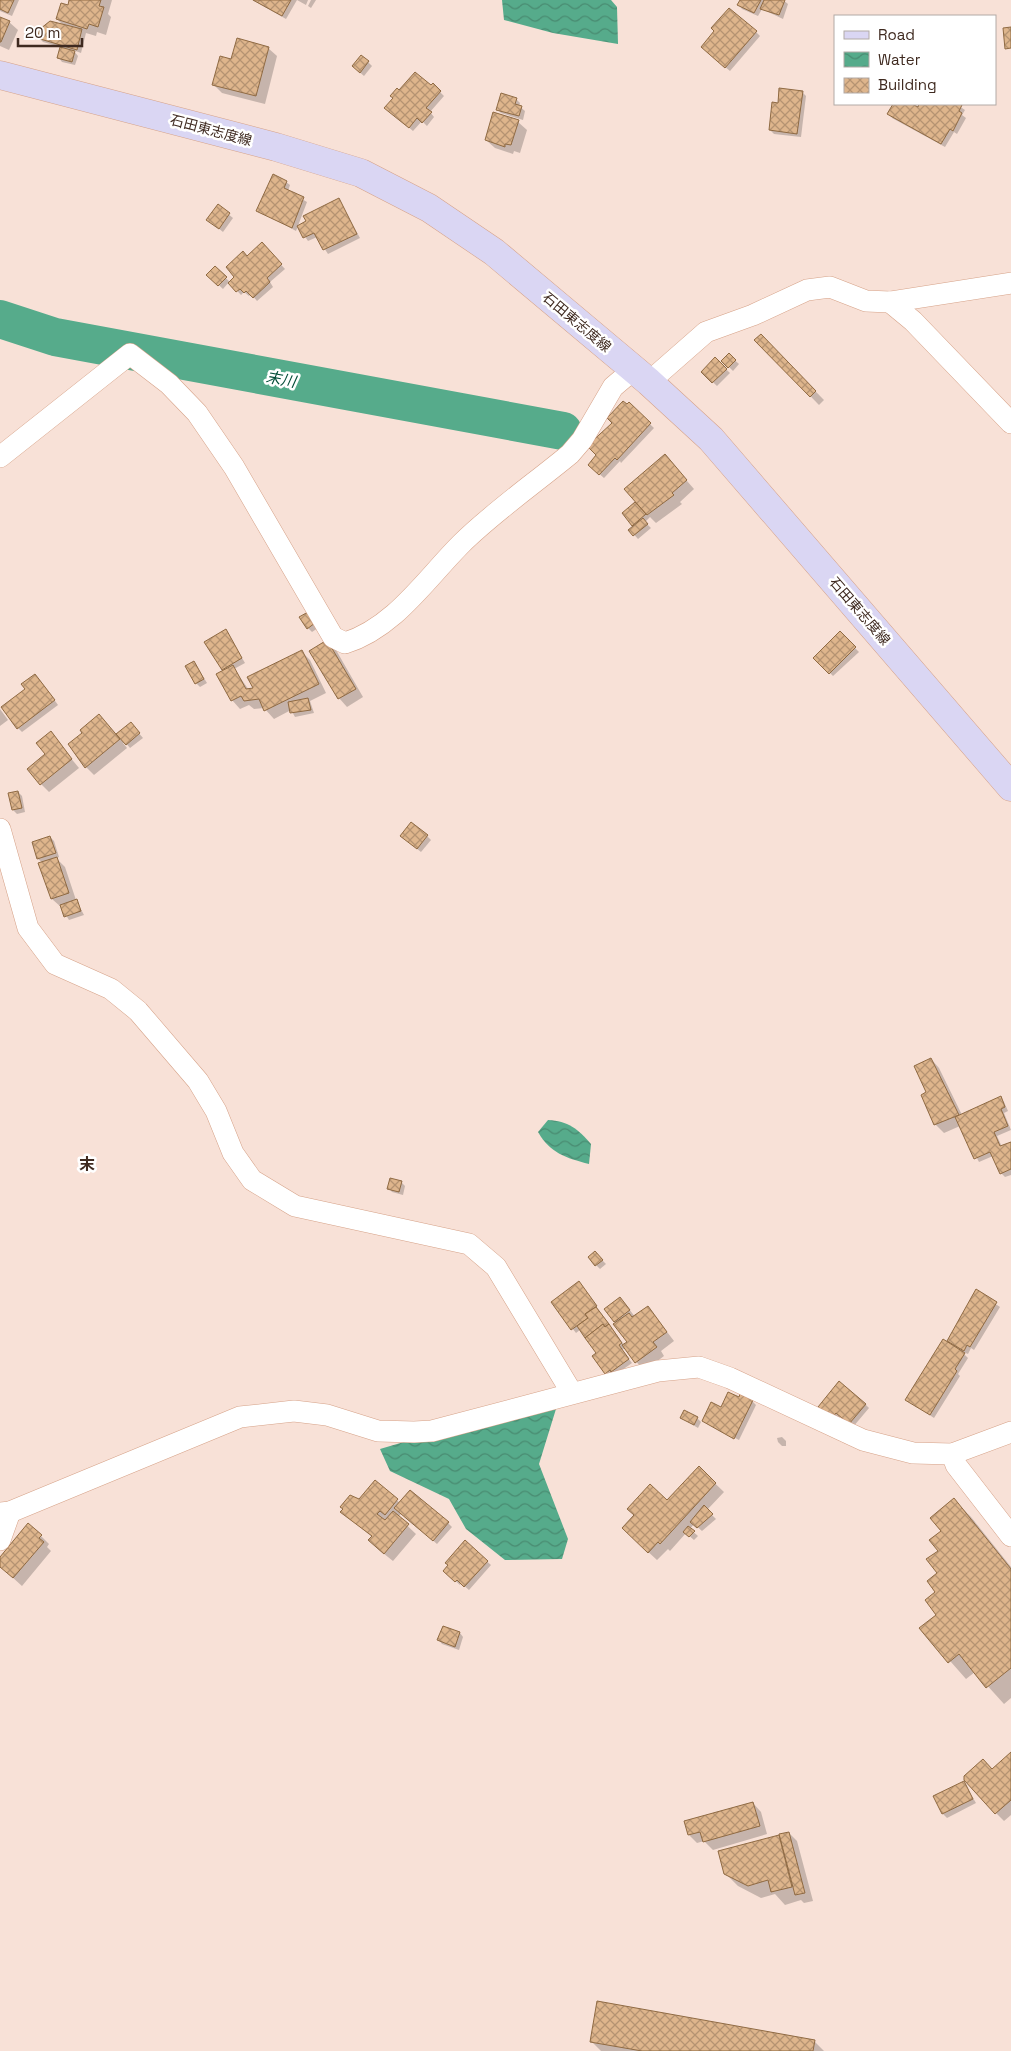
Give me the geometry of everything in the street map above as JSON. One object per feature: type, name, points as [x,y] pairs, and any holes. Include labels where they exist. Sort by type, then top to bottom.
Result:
[{"type":"main road","name":"石田東志度線","points":[[0,75],[276,147],[361,173],[429,208],[494,252],[641,376],[711,438],[1011,787]]},
{"type":"street","points":[[0,457],[130,354],[169,384],[196,413],[234,467],[333,636],[345,643],[358,639],[404,606],[461,544],[570,454],[582,440],[613,387],[641,376],[706,332],[753,315],[807,290],[830,288],[866,301],[890,302],[1011,283]]},
{"type":"street","points":[[890,302],[913,321],[1011,422]]},
{"type":"street","points":[[0,829],[28,928],[55,964],[111,989],[138,1011],[198,1081],[216,1111],[233,1153],[252,1180],[295,1206],[469,1244],[496,1267],[572,1393]]},
{"type":"street","points":[[0,1540],[5,1513],[240,1417],[294,1411],[327,1415],[378,1431],[414,1432],[432,1430],[658,1371],[698,1367],[730,1378],[863,1440],[913,1453],[952,1454],[1011,1432]]},
{"type":"street","points":[[952,1454],[956,1465],[1011,1536]]},
{"type":"water","points":[[502,0],[611,0],[617,7],[618,44],[553,33],[504,20]]},
{"type":"water","points":[[548,1120],[567,1124],[577,1130],[591,1144],[589,1164],[559,1154],[548,1145],[538,1132]]},
{"type":"water","points":[[560,1396],[539,1464],[568,1539],[562,1559],[505,1560],[466,1529],[449,1499],[390,1471],[380,1449]]},
{"type":"building","points":[[0,0],[14,0],[8,13],[0,9]]},
{"type":"building","points":[[69,0],[101,0],[99,6],[104,7],[98,27],[89,24],[87,29],[56,19],[61,3],[68,5]]},
{"type":"building","points":[[253,0],[291,0],[282,16]]},
{"type":"building","points":[[740,0],[761,0],[754,13],[737,5]]},
{"type":"building","points":[[764,0],[785,0],[779,15],[760,9]]},
{"type":"building","points":[[729,8],[757,31],[725,68],[701,47],[714,31],[711,28]]},
{"type":"building","points":[[0,17],[10,21],[1,42],[0,42]]},
{"type":"building","points":[[50,21],[82,29],[77,50],[37,38],[40,29]]},
{"type":"building","points":[[1011,27],[1011,48],[1005,49],[1003,28]]},
{"type":"building","points":[[237,38],[269,47],[256,96],[212,85],[220,56],[231,59]]},
{"type":"building","points":[[60,47],[75,51],[72,62],[57,58]]},
{"type":"building","points":[[361,55],[369,61],[360,73],[352,66]]},
{"type":"building","points":[[415,72],[431,85],[433,83],[441,91],[426,108],[432,112],[422,123],[417,118],[409,128],[384,108],[393,98],[390,96],[397,88],[399,90]]},
{"type":"building","points":[[779,88],[803,91],[797,134],[769,130],[772,102],[778,103]]},
{"type":"building","points":[[501,93],[517,98],[515,104],[522,106],[519,116],[496,110]]},
{"type":"building","points":[[892,105],[914,105],[918,107],[919,105],[962,105],[959,111],[962,113],[953,131],[950,129],[941,144],[887,114]]},
{"type":"building","points":[[493,112],[519,120],[511,145],[505,144],[505,147],[485,140]]},
{"type":"building","points":[[273,174],[287,181],[284,188],[304,197],[292,228],[256,211]]},
{"type":"building","points":[[339,198],[357,234],[323,250],[314,233],[303,238],[297,226],[306,221],[303,216]]},
{"type":"building","points":[[218,204],[230,213],[219,229],[206,220]]},
{"type":"building","points":[[262,242],[282,264],[267,278],[270,282],[253,298],[246,291],[244,293],[240,289],[236,292],[228,283],[234,277],[226,267],[243,251],[247,256]]},
{"type":"building","points":[[215,266],[227,277],[218,286],[206,275]]},
{"type":"building","points":[[761,334],[816,391],[810,397],[754,340]]},
{"type":"building","points":[[729,353],[736,360],[728,368],[721,361]]},
{"type":"building","points":[[715,357],[727,369],[712,383],[701,372]]},
{"type":"building","points":[[623,401],[627,404],[629,402],[651,423],[617,460],[615,458],[599,475],[588,465],[596,455],[587,446],[612,423],[607,418]]},
{"type":"building","points":[[665,454],[687,480],[672,493],[674,495],[647,515],[624,489]]},
{"type":"building","points":[[635,502],[646,514],[632,526],[622,513]]},
{"type":"building","points":[[643,518],[648,524],[633,536],[628,530]]},
{"type":"building","points":[[308,612],[315,623],[307,629],[299,617]]},
{"type":"building","points":[[226,629],[242,658],[222,670],[204,642]]},
{"type":"building","points":[[840,631],[856,647],[829,674],[813,658]]},
{"type":"building","points":[[327,640],[356,689],[338,699],[309,651]]},
{"type":"building","points":[[302,650],[319,684],[264,711],[259,699],[244,701],[241,696],[231,701],[216,674],[233,665],[246,689],[253,688],[247,677]]},
{"type":"building","points":[[194,661],[204,679],[195,684],[185,666]]},
{"type":"building","points":[[35,674],[55,700],[17,729],[1,707],[25,689],[21,684]]},
{"type":"building","points":[[308,698],[311,710],[290,713],[288,702]]},
{"type":"building","points":[[99,714],[120,739],[85,768],[68,744],[82,733],[80,730]]},
{"type":"building","points":[[131,722],[140,733],[126,745],[116,734]]},
{"type":"building","points":[[51,731],[72,759],[40,785],[27,769],[45,754],[36,743]]},
{"type":"building","points":[[18,791],[22,808],[12,810],[8,793]]},
{"type":"building","points":[[411,822],[428,835],[417,849],[400,836]]},
{"type":"building","points":[[50,836],[56,853],[37,859],[32,842]]},
{"type":"building","points":[[57,857],[69,893],[51,899],[38,863]]},
{"type":"building","points":[[77,899],[81,911],[64,917],[60,905]]},
{"type":"building","points":[[931,1058],[959,1115],[934,1125],[921,1095],[926,1092],[914,1066]]},
{"type":"building","points":[[1001,1096],[1005,1107],[1001,1109],[1008,1126],[994,1132],[1000,1146],[1011,1142],[1011,1169],[1000,1174],[990,1152],[974,1159],[955,1117]]},
{"type":"building","points":[[390,1178],[402,1181],[399,1192],[387,1189]]},
{"type":"building","points":[[595,1251],[603,1260],[595,1266],[588,1257]]},
{"type":"building","points":[[579,1281],[597,1306],[585,1314],[588,1318],[571,1330],[551,1302]]},
{"type":"building","points":[[976,1289],[997,1302],[970,1347],[967,1345],[964,1351],[947,1341]]},
{"type":"building","points":[[620,1297],[630,1310],[614,1322],[604,1309]]},
{"type":"building","points":[[648,1306],[667,1332],[653,1342],[657,1347],[635,1363],[622,1345],[627,1342],[613,1324],[629,1313],[632,1317]]},
{"type":"building","points":[[596,1307],[609,1324],[605,1327],[603,1324],[585,1338],[577,1326],[588,1318],[585,1314]]},
{"type":"building","points":[[603,1324],[605,1327],[609,1324],[622,1343],[619,1345],[629,1359],[605,1374],[592,1356],[596,1353],[585,1338]]},
{"type":"building","points":[[943,1339],[965,1353],[955,1369],[957,1371],[930,1415],[905,1400]]},
{"type":"building","points":[[839,1381],[866,1404],[849,1424],[836,1413],[832,1418],[818,1407]]},
{"type":"building","points":[[728,1392],[739,1397],[740,1394],[753,1400],[734,1439],[702,1421],[711,1402],[721,1407]]},
{"type":"building","points":[[684,1410],[698,1417],[694,1425],[680,1418]]},
{"type":"building","points":[[699,1466],[716,1483],[660,1544],[658,1542],[648,1553],[622,1528],[634,1515],[627,1509],[650,1484],[667,1500]]},
{"type":"building","points":[[375,1480],[398,1499],[385,1515],[380,1511],[377,1514],[385,1520],[393,1511],[409,1524],[384,1554],[368,1540],[372,1536],[340,1512],[343,1509],[340,1507],[350,1495],[359,1499]]},
{"type":"building","points":[[410,1490],[449,1522],[433,1541],[394,1508]]},
{"type":"building","points":[[954,1498],[1011,1569],[1011,1668],[986,1688],[959,1654],[948,1663],[919,1628],[936,1615],[925,1600],[935,1592],[927,1581],[937,1573],[926,1559],[938,1551],[929,1540],[941,1531],[930,1518]]},
{"type":"building","points":[[704,1505],[713,1514],[697,1528],[690,1522]]},
{"type":"building","points":[[28,1523],[42,1535],[39,1538],[44,1542],[13,1578],[0,1567],[0,1557]]},
{"type":"building","points":[[688,1526],[695,1531],[689,1537],[683,1532]]},
{"type":"building","points":[[465,1540],[488,1561],[464,1587],[443,1571],[448,1565],[445,1563]]},
{"type":"building","points":[[443,1626],[460,1632],[455,1647],[437,1640]]},
{"type":"building","points":[[1011,1752],[1011,1800],[995,1814],[964,1780],[964,1776],[983,1759],[992,1769]]},
{"type":"building","points":[[964,1781],[973,1799],[942,1814],[933,1796]]},
{"type":"building","points":[[753,1802],[760,1826],[703,1842],[700,1832],[688,1835],[684,1821]]},
{"type":"building","points":[[789,1832],[805,1893],[795,1895],[779,1834]]},
{"type":"building","points":[[779,1835],[792,1887],[771,1892],[768,1880],[748,1886],[724,1874],[718,1851]]},
{"type":"building","points":[[597,2001],[815,2040],[813,2051],[642,2051],[590,2042]]},
{"type":"waterway","name":"末川","points":[[0,319],[55,337],[563,431]]},
{"type":"district","name":"末","points":[[87,1164]]}]
